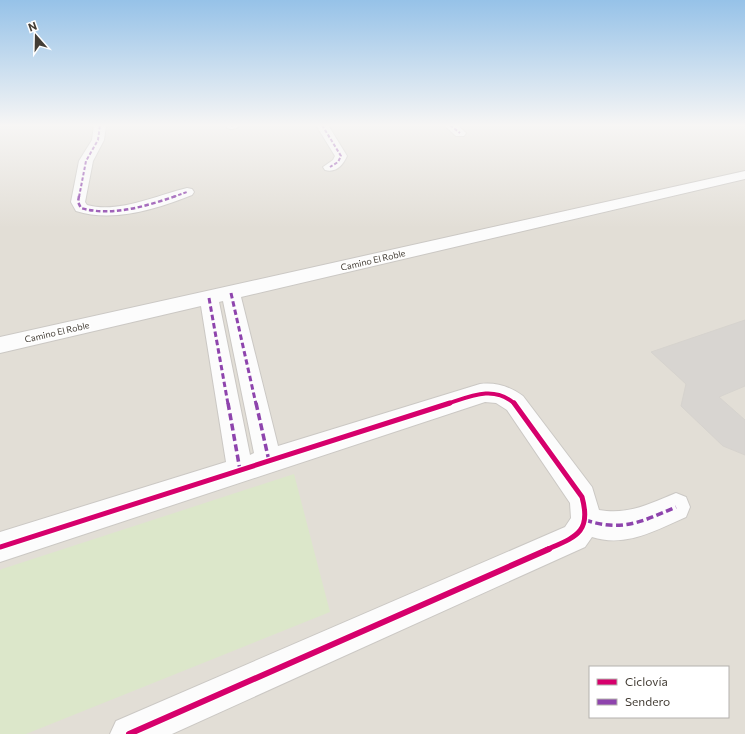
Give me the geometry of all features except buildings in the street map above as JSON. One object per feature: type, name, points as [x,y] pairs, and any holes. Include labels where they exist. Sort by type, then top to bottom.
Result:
[{"type":"street","points":[[87,159],[78,202],[81,208],[96,212],[131,207],[164,200],[187,192]]},
{"type":"street","points":[[330,167],[338,162],[339,159]]},
{"type":"street","name":"Camino El Roble","points":[[0,345],[745,176]]},
{"type":"street","points":[[220,295],[268,461]]},
{"type":"street","points":[[220,295],[240,470]]},
{"type":"street","points":[[0,548],[480,393],[497,393],[507,397],[515,403],[582,497],[585,508],[585,520],[582,529],[575,537],[566,542],[129,734]]},
{"type":"street","points":[[585,520],[598,525],[625,527],[676,507]]},
{"type":"shaded area","points":[[0,159],[745,159],[745,734],[0,734]]},
{"type":"green space","points":[[294,474],[330,612],[26,734],[0,734],[0,570]]},
{"type":"marked path","points":[[87,159],[78,202],[81,208],[90,211],[134,208],[187,192]]},
{"type":"marked path","points":[[330,167],[338,162],[339,159]]},
{"type":"marked path","points":[[231,293],[269,461]]},
{"type":"marked path","points":[[209,298],[240,470]]},
{"type":"marked path","points":[[585,520],[610,526],[622,526],[642,521],[676,507]]},
{"type":"cycle path","points":[[0,547],[485,392],[499,394],[507,397],[515,403],[582,497],[585,508],[585,518],[582,527],[575,537],[129,734]]}]
